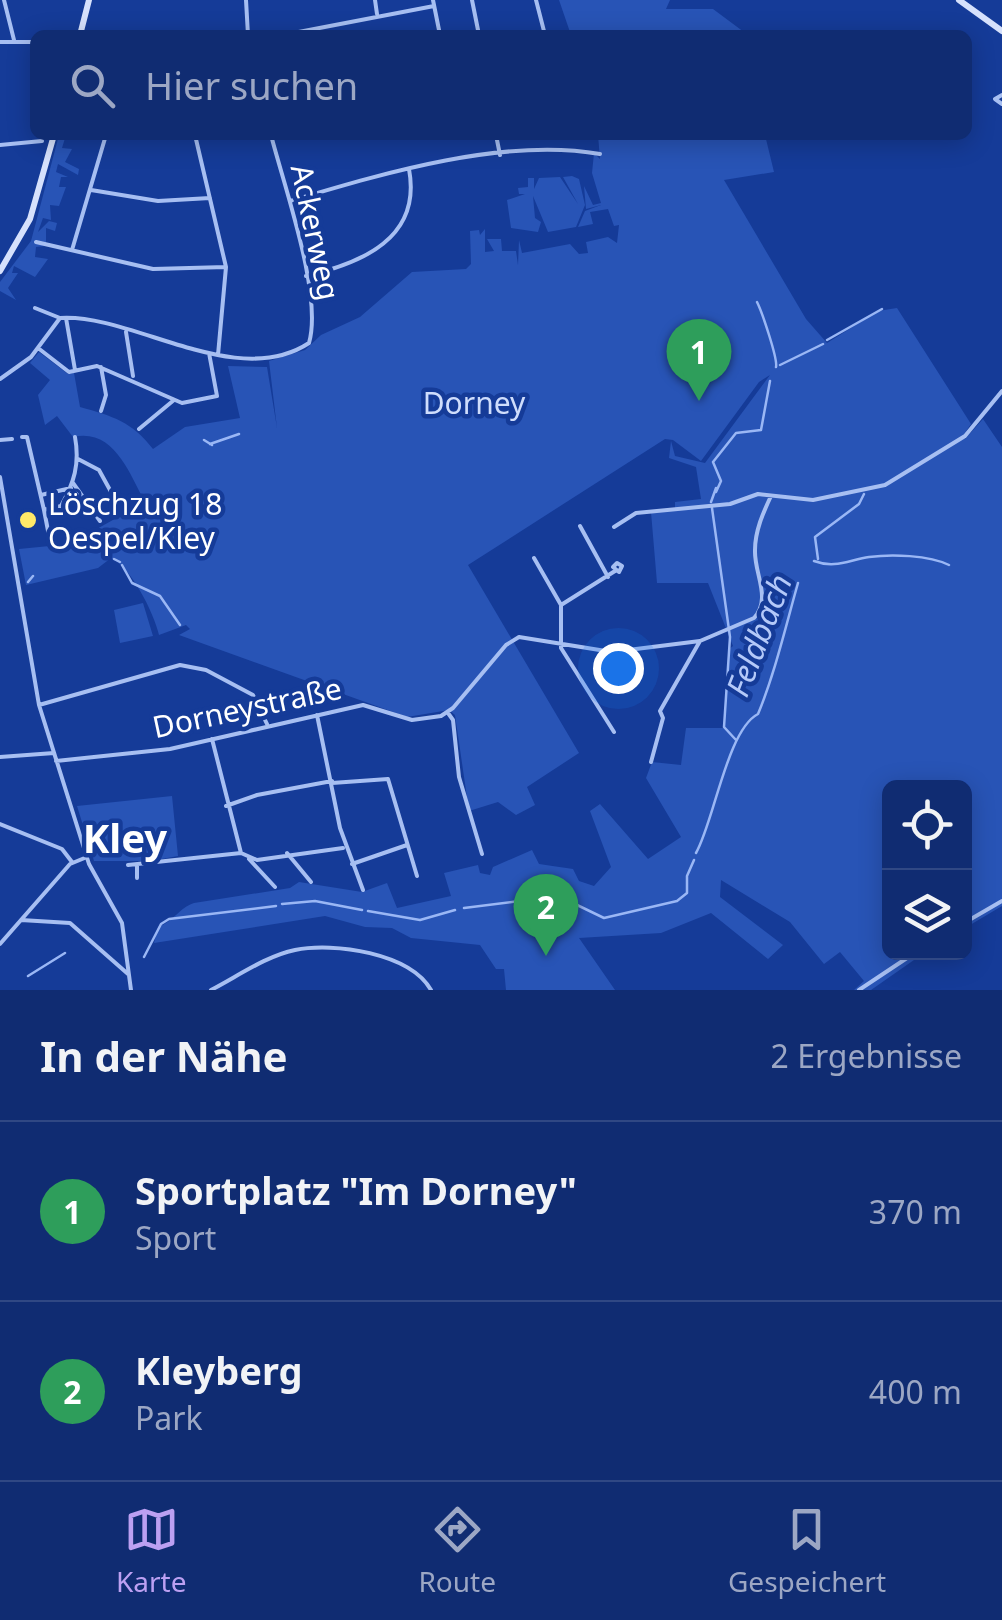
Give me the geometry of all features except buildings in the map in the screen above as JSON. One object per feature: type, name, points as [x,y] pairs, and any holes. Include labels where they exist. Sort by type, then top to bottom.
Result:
[{"type":"main road","points":[[81,30],[89,0]]},
{"type":"main road","points":[[959,0],[1002,31]]},
{"type":"main road","points":[[0,272],[30,219],[53,140]]},
{"type":"street","points":[[4,0],[14,40]]},
{"type":"street","points":[[246,0],[248,30]]},
{"type":"street","points":[[375,0],[377,14]]},
{"type":"street","points":[[472,0],[478,30]]},
{"type":"street","points":[[536,0],[543,30]]},
{"type":"street","points":[[305,30],[434,3],[439,30]]},
{"type":"street","points":[[0,42],[30,42]]},
{"type":"street","points":[[1002,95],[995,99],[1002,104]]},
{"type":"street","points":[[72,250],[105,140]]},
{"type":"street","points":[[36,308],[63,318],[218,354],[226,267],[196,140]]},
{"type":"street","name":"Ackerweg","points":[[218,354],[268,357],[298,349],[312,340],[306,276],[272,140]]},
{"type":"street","points":[[497,140],[500,155]]},
{"type":"street","points":[[0,144],[42,141]]},
{"type":"street","points":[[290,202],[408,167],[500,155],[600,154]]},
{"type":"street","points":[[306,276],[364,258],[388,243],[398,230],[411,197],[408,167]]},
{"type":"street","points":[[91,190],[158,201],[210,198]]},
{"type":"street","points":[[36,242],[153,269],[226,267]]},
{"type":"street","points":[[0,379],[20,368],[63,318]]},
{"type":"street","points":[[63,318],[75,370]]},
{"type":"street","points":[[126,332],[133,379]]},
{"type":"street","points":[[38,348],[68,372],[101,367],[182,403],[218,396],[209,353]]},
{"type":"street","points":[[101,367],[106,395],[102,410]]},
{"type":"street","points":[[614,527],[636,512],[730,504],[758,494],[813,500],[885,485],[965,436],[1002,392]]},
{"type":"street","points":[[139,429],[174,400]]},
{"type":"street","points":[[44,510],[61,506],[72,486],[78,459],[75,436]]},
{"type":"street","points":[[22,437],[27,437],[50,541]]},
{"type":"street","points":[[0,440],[12,439]]},
{"type":"street","points":[[78,459],[99,470],[122,510]]},
{"type":"street","points":[[0,477],[39,705],[87,857],[122,923],[131,990]]},
{"type":"street","points":[[40,496],[72,486]]},
{"type":"street","points":[[72,486],[100,521]]},
{"type":"street","points":[[482,854],[462,791],[453,720],[448,713],[513,640],[533,636],[612,652],[700,640],[754,618],[762,605],[755,548],[770,496]]},
{"type":"street","points":[[580,526],[608,577]]},
{"type":"street","points":[[534,558],[561,605],[562,644],[614,732]]},
{"type":"street","points":[[561,605],[615,571]]},
{"type":"street","points":[[651,762],[662,718],[660,711],[700,640]]},
{"type":"street","points":[[39,705],[106,689],[160,669],[189,666],[253,695],[268,726]]},
{"type":"street","name":"Dorneystraße","points":[[56,760],[170,749],[370,704],[412,720],[448,713]]},
{"type":"street","points":[[317,716],[345,848],[363,890]]},
{"type":"street","points":[[212,740],[241,853],[275,887]]},
{"type":"street","points":[[0,757],[54,753]]},
{"type":"street","points":[[226,806],[263,793],[332,782],[388,779],[417,876]]},
{"type":"street","points":[[0,824],[62,849],[72,862]]},
{"type":"street","points":[[352,864],[407,845]]},
{"type":"street","points":[[249,859],[345,848]]},
{"type":"street","points":[[128,865],[241,853]]},
{"type":"street","points":[[287,853],[311,882]]},
{"type":"street","points":[[0,944],[72,862],[87,857]]},
{"type":"street","points":[[136,865],[136,878]]},
{"type":"street","points":[[972,918],[1002,900]]},
{"type":"street","points":[[22,920],[70,923],[128,974]]},
{"type":"street","points":[[211,990],[275,957],[324,948],[402,964],[431,990]]},
{"type":"street","points":[[859,990],[904,960]]},
{"type":"green space","points":[[559,0],[670,0],[666,9],[713,9],[741,30],[569,30]]},
{"type":"green space","points":[[58,140],[64,140],[62,148],[72,149],[65,162],[79,169],[78,175],[58,164],[56,172],[68,177],[61,177],[59,187],[66,187],[59,206],[50,205],[51,220],[43,218],[38,232],[49,221],[57,223],[55,231],[46,228],[46,243],[33,242],[45,246],[36,247],[35,257],[48,259],[35,277],[14,266],[12,273],[18,273],[8,288],[16,300],[0,291],[0,282],[31,241]]},
{"type":"green space","name":"Dorney","points":[[598,140],[766,140],[774,172],[724,180],[806,319],[827,343],[878,311],[897,308],[971,424],[962,437],[965,439],[983,419],[1002,447],[1002,906],[972,924],[972,780],[882,780],[882,960],[914,960],[871,990],[854,990],[864,981],[840,952],[824,964],[790,922],[721,880],[720,897],[783,945],[768,959],[711,913],[661,933],[579,938],[615,990],[506,990],[504,969],[496,969],[480,945],[411,938],[392,928],[365,927],[325,916],[154,943],[158,927],[194,903],[290,888],[299,882],[362,892],[387,883],[397,908],[451,896],[444,873],[478,865],[480,873],[490,875],[493,867],[532,850],[539,864],[573,869],[579,881],[594,886],[611,867],[590,811],[600,804],[648,859],[681,837],[646,778],[652,762],[681,765],[686,728],[724,728],[729,649],[733,646],[708,583],[657,583],[651,512],[675,509],[675,502],[701,499],[696,467],[669,458],[671,441],[675,456],[705,463],[770,375],[759,382],[701,461],[673,440],[665,439],[468,565],[579,753],[527,787],[535,805],[516,815],[498,802],[469,811],[455,715],[449,710],[407,717],[179,635],[190,629],[186,625],[159,635],[141,592],[111,558],[98,568],[26,585],[19,549],[70,544],[145,502],[110,446],[87,436],[73,437],[57,416],[45,425],[38,395],[50,380],[30,363],[39,352],[68,374],[74,373],[80,407],[121,421],[153,449],[185,427],[240,418],[228,366],[267,367],[277,428],[269,361],[305,350],[321,335],[360,317],[412,272],[466,269],[471,264],[470,231],[479,230],[480,235],[485,229],[485,252],[494,251],[487,239],[501,239],[502,251],[516,251],[518,265],[519,240],[522,253],[570,244],[579,254],[588,253],[586,242],[608,237],[617,243],[619,225],[614,226],[608,209],[590,212],[593,224],[578,227],[585,211],[601,205],[586,209],[584,186],[593,205],[601,203],[592,173],[594,153],[600,159]]},
{"type":"green space","points":[[560,177],[578,204],[563,177],[579,179],[585,205],[576,227],[548,232],[533,196],[535,218],[541,222],[538,232],[511,228],[507,200],[525,194],[519,194],[518,188],[528,187],[528,178],[534,178],[534,189],[539,178]]},
{"type":"green space","points":[[143,603],[153,636],[120,643],[114,610]]},
{"type":"green space","points":[[172,796],[178,856],[151,861],[94,861],[77,806]]},
{"type":"waterway","points":[[757,302],[776,367]]},
{"type":"waterway","points":[[827,340],[882,309]]},
{"type":"waterway","points":[[780,365],[823,344]]},
{"type":"waterway","points":[[716,492],[721,481],[713,462],[736,433],[761,430],[770,381]]},
{"type":"waterway","points":[[210,444],[239,434]]},
{"type":"waterway","points":[[204,440],[212,445]]},
{"type":"waterway","points":[[711,502],[716,488]]},
{"type":"waterway","points":[[818,559],[815,537],[859,504],[864,494]]},
{"type":"waterway","points":[[712,508],[730,637],[724,727],[736,740]]},
{"type":"waterway","name":"Feldbach","points":[[814,561],[835,564],[899,556],[949,565]]},
{"type":"waterway","points":[[114,559],[120,562]]},
{"type":"waterway","points":[[122,565],[132,583],[160,596],[180,625]]},
{"type":"waterway","points":[[28,582],[33,576]]},
{"type":"waterway","name":"Feldbach","points":[[696,853],[738,738],[758,714],[798,583]]},
{"type":"waterway","name":"Feldbach","points":[[464,908],[543,898],[575,904],[604,918],[677,901],[687,893],[687,876],[694,860]]},
{"type":"waterway","name":"Feldbach","points":[[282,904],[315,901],[362,910]]},
{"type":"waterway","name":"Feldbach","points":[[144,957],[161,924],[169,919],[276,906]]},
{"type":"waterway","name":"Feldbach","points":[[368,911],[420,920],[455,910]]},
{"type":"waterway","name":"Feldbach","points":[[28,976],[65,953]]},
{"type":"place","name":"Sportplatz \"Im Dorney\"","points":[[699,401]]},
{"type":"place","name":"Löschzug 18 Oespel/Kley","points":[[28,520]]},
{"type":"place","name":"Kleyberg","points":[[546,956]]},
{"type":"district","name":"Kley","points":[[125,837]]}]
